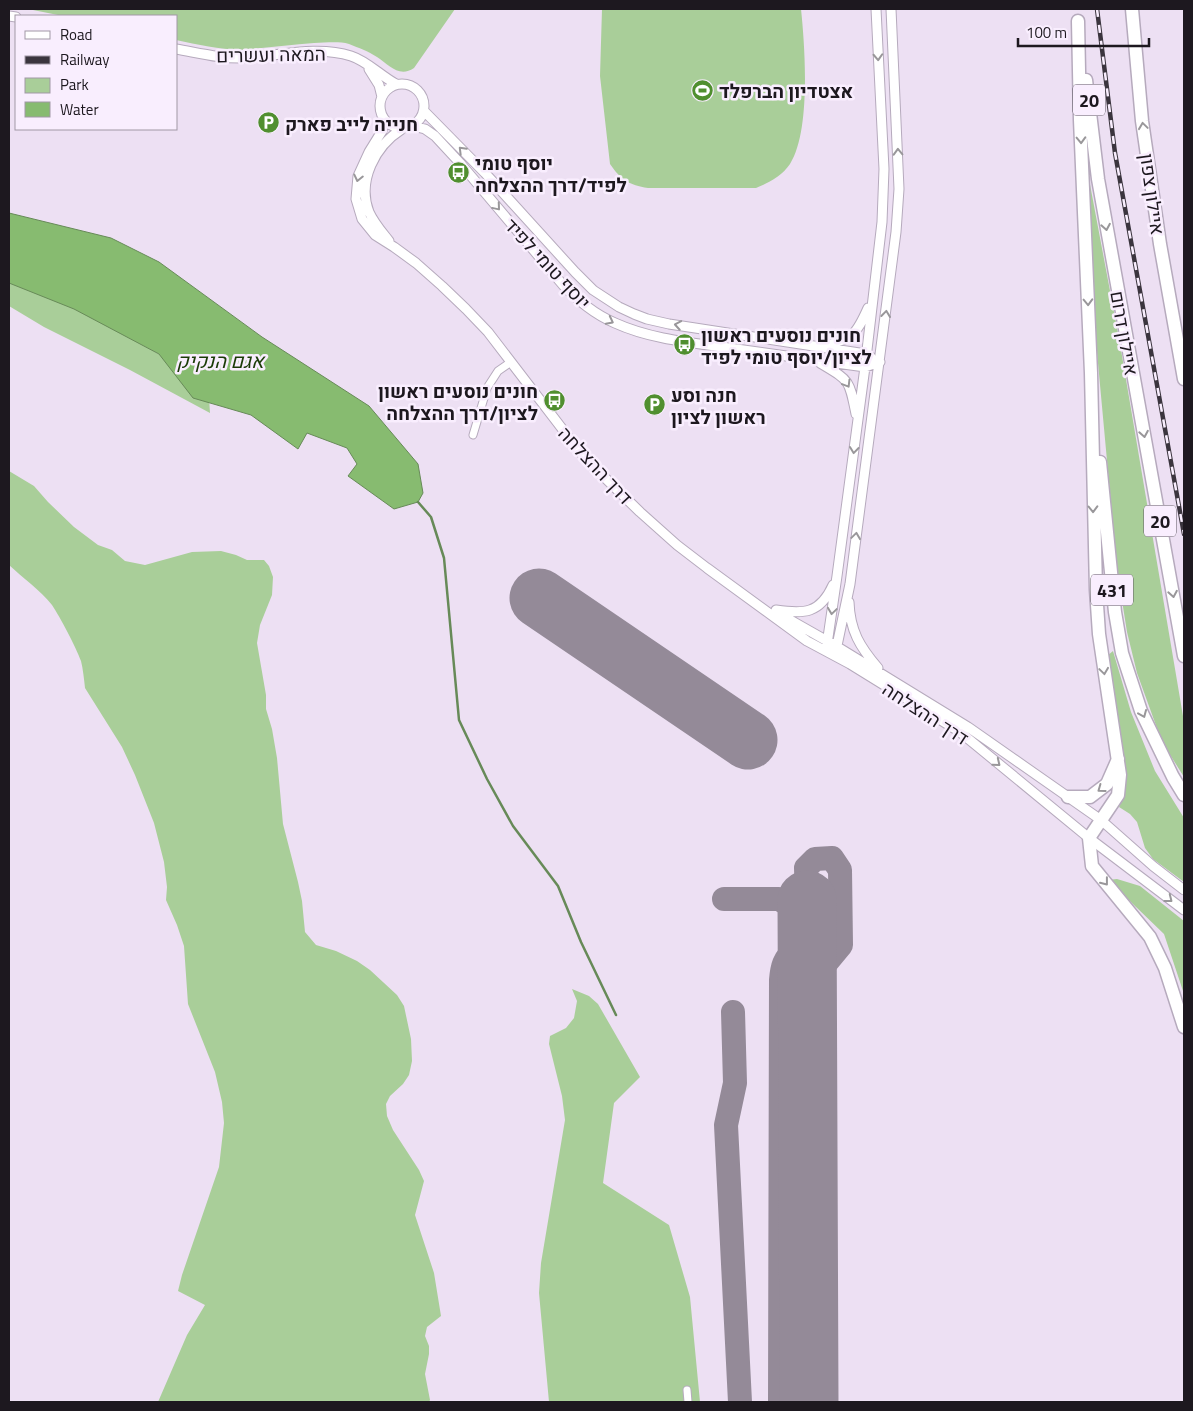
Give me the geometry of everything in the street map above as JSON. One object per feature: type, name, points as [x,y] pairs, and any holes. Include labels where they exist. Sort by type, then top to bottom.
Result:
[{"type":"highway","name":"איילון צפון","points":[[1132,9],[1142,121],[1160,244],[1184,378]]},
{"type":"highway","points":[[1077,15],[1091,373],[1093,529],[1098,634],[1120,775],[1118,795],[1088,838],[1092,866],[1150,937],[1165,968],[1184,1027]]},
{"type":"highway","name":"איילון דרום","points":[[1077,15],[1098,179],[1184,656]]},
{"type":"highway","points":[[1160,244],[1184,348]]},
{"type":"highway","name":"431","points":[[1091,373],[1109,559],[1122,653],[1145,719],[1173,777],[1184,795]]},
{"type":"highway","points":[[1068,797],[1090,797],[1107,784],[1118,759]]},
{"type":"street","points":[[831,649],[838,576],[882,222],[884,169],[876,9]]},
{"type":"street","points":[[885,676],[858,643],[850,613],[850,584],[896,232],[899,188],[891,9]]},
{"type":"street","name":"המאה ועשרים","points":[[178,49],[229,58],[313,52],[329,53],[354,57],[396,84]]},
{"type":"street","points":[[364,63],[379,85],[382,97]]},
{"type":"street","points":[[396,84],[405,84],[418,90],[423,96],[425,104],[420,120],[413,126],[402,129],[391,126],[383,118],[380,111],[380,104],[385,91],[396,84]]},
{"type":"street","name":"יוסף טומי לפיד","points":[[424,112],[485,173],[593,290],[619,307],[647,319],[669,324],[866,354],[880,362]]},
{"type":"street","name":"דרך ההצלחה","points":[[383,118],[382,131],[365,158],[358,176],[356,199],[366,226],[442,286],[466,309],[488,332],[580,452],[640,512],[677,545],[808,641],[831,649],[885,676],[968,727],[1101,820],[1153,866],[1184,890]]},
{"type":"street","name":"יוסף טומי לפיד","points":[[413,126],[425,129],[435,136],[563,285],[580,302],[596,313],[628,329],[667,339],[865,367],[880,362]]},
{"type":"street","name":"דרך ההצלחה","points":[[394,247],[380,230],[370,213],[366,191],[367,178],[375,157],[382,146],[402,129]]},
{"type":"street","points":[[822,347],[846,340],[851,336],[859,328],[872,301]]},
{"type":"street","points":[[815,361],[846,380],[850,387],[857,422]]},
{"type":"street","points":[[473,435],[487,388],[498,371],[510,362]]},
{"type":"street","points":[[772,610],[796,612],[816,608],[823,603],[838,576]]},
{"type":"street","name":"דרך ההצלחה","points":[[729,584],[960,732],[1088,838],[1184,910]]},
{"type":"street","points":[[831,649],[850,584]]},
{"type":"street","points":[[686,1390],[688,1402]]},
{"type":"green space","points":[[28,9],[455,9],[414,68],[404,72],[394,69],[367,51],[345,43],[314,43],[241,50],[178,40],[178,15],[58,15]]},
{"type":"green space","name":"אצטדיון הברפלד","points":[[602,9],[801,9],[805,66],[804,110],[797,149],[787,168],[774,179],[756,188],[648,188],[636,185],[622,178],[610,164],[600,76]]},
{"type":"green space","points":[[1085,158],[1120,344],[1184,722],[1184,777],[1162,742],[1137,673],[1127,632],[1117,569],[1086,233]]},
{"type":"green space","points":[[9,273],[28,280],[208,382],[210,413],[44,327],[9,306]]},
{"type":"green space","points":[[9,471],[34,486],[74,527],[98,545],[112,550],[125,561],[145,565],[192,552],[221,551],[247,560],[264,560],[269,566],[273,577],[272,595],[260,625],[257,643],[266,695],[266,709],[277,758],[283,824],[302,901],[305,932],[316,945],[336,951],[357,961],[370,970],[397,995],[404,1006],[411,1039],[412,1061],[409,1075],[403,1084],[390,1096],[386,1104],[387,1116],[393,1130],[424,1181],[415,1215],[434,1273],[441,1316],[427,1327],[425,1336],[429,1346],[425,1374],[429,1402],[158,1402],[187,1335],[205,1305],[178,1291],[219,1167],[224,1123],[222,1102],[215,1072],[188,1004],[184,946],[166,900],[167,887],[164,862],[154,823],[135,775],[122,747],[85,688],[81,661],[72,640],[52,605],[9,565]]},
{"type":"green space","points":[[1113,651],[1131,712],[1155,771],[1184,818],[1184,882],[1153,859],[1145,848],[1137,822],[1130,814],[1119,807],[1123,798],[1107,656]]},
{"type":"green space","points":[[1117,879],[1140,886],[1184,921],[1184,994],[1164,934],[1108,880]]},
{"type":"green space","points":[[572,989],[589,996],[598,1004],[640,1077],[614,1103],[603,1183],[669,1225],[690,1297],[700,1402],[549,1402],[539,1293],[541,1263],[565,1120],[562,1096],[549,1044],[550,1036],[566,1028],[574,1018],[577,1001]]},
{"type":"water","name":"אגם הנקיק","points":[[9,213],[111,238],[159,262],[262,337],[369,406],[418,464],[423,493],[418,502],[394,509],[348,476],[357,464],[347,448],[307,433],[298,449],[251,415],[193,398],[159,354],[74,309],[9,283]]},
{"type":"waterway","points":[[418,502],[431,517],[444,558],[459,720],[487,779],[513,826],[558,886],[581,942],[616,1015]]},
{"type":"taxiway","points":[[807,900],[806,868],[815,859],[832,858],[840,870],[841,945],[807,986]]},
{"type":"taxiway","points":[[724,899],[779,899],[789,905],[795,914],[795,951],[788,956],[784,963],[781,980],[780,1402]]},
{"type":"taxiway","points":[[733,1012],[735,1083],[726,1125],[740,1402]]},
{"type":"runway","points":[[539,598],[748,740]]},
{"type":"runway","points":[[807,900],[809,1402]]},
{"type":"railway","points":[[1097,9],[1115,153],[1184,534]]},
{"type":"place","name":"אצטדיון הברפלד","points":[[703,90]]},
{"type":"place","name":"חנייה לייב פארק","points":[[269,123]]},
{"type":"place","name":"יוסף טומי לפיד/דרך ההצלחה","points":[[459,173]]},
{"type":"place","name":"חונים נוסעים ראשון לציון/יוסף טומי לפיד","points":[[685,345]]},
{"type":"place","name":"חונים נוסעים ראשון לציון/דרך ההצלחה","points":[[554,401]]},
{"type":"place","name":"חנה וסע ראשון לציון","points":[[655,405]]}]
